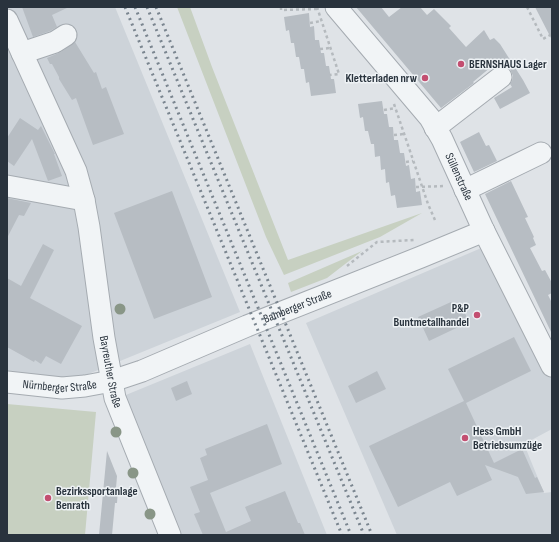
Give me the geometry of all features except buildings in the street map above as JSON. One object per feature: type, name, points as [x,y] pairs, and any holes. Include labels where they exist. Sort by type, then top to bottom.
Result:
[{"type":"street","name":"Süllenstraße","points":[[323,8],[403,87],[430,118],[435,128],[431,155],[484,231],[552,366]]},
{"type":"street","name":"Bayreuther Straße","points":[[7,20],[76,171],[84,200],[115,398],[170,535]]},
{"type":"street","points":[[22,53],[55,42],[66,35]]},
{"type":"street","points":[[435,128],[501,77]]},
{"type":"street","points":[[455,188],[541,153]]},
{"type":"street","points":[[7,186],[84,200]]},
{"type":"street","name":"Bamberger Straße","points":[[112,382],[484,231]]},
{"type":"street","name":"Nürnberger Straße","points":[[7,382],[62,388],[112,382]]},
{"type":"path","points":[[281,7],[281,10],[323,8],[321,21],[339,74],[330,75]]},
{"type":"path","points":[[528,7],[543,39],[552,34]]},
{"type":"path","points":[[310,23],[321,21]]},
{"type":"path","points":[[320,49],[330,48]]},
{"type":"path","points":[[403,87],[392,96],[404,134],[431,155]]},
{"type":"path","points":[[384,110],[396,108]]},
{"type":"path","points":[[394,135],[404,134]]},
{"type":"path","points":[[406,162],[431,155]]},
{"type":"path","points":[[431,155],[423,188],[435,220]]},
{"type":"path","points":[[416,187],[455,188]]},
{"type":"path","points":[[366,252],[377,242],[420,240]]},
{"type":"shaded area","points":[[7,7],[115,7],[240,312],[76,379],[7,373]]},
{"type":"shaded area","points":[[486,246],[552,380],[552,429],[524,444],[544,493],[552,492],[552,535],[397,535],[306,323]]},
{"type":"shaded area","points":[[250,344],[327,535],[176,535],[121,397]]},
{"type":"green space","points":[[177,7],[190,7],[288,260],[422,213],[380,237],[284,275],[266,237]]},
{"type":"green space","points":[[362,251],[327,278],[291,292],[288,283]]},
{"type":"green space","name":"Bezirkssportanlage Benrath","points":[[7,404],[96,412],[85,535],[7,535]]},
{"type":"railway","points":[[125,7],[342,535]]},
{"type":"railway","points":[[135,7],[351,535]]},
{"type":"railway","points":[[147,7],[364,535]]},
{"type":"railway","points":[[156,7],[372,535]]},
{"type":"place","name":"BERNSHAUS Lager","points":[[461,64]]},
{"type":"place","name":"Kletterladen nrw","points":[[425,78]]},
{"type":"place","name":"P&P Buntmetallhandel","points":[[477,315]]},
{"type":"place","name":"Hess GmbH Betriebsumzüge","points":[[465,438]]},
{"type":"place","name":"Bezirkssportanlage Benrath","points":[[48,498]]}]
